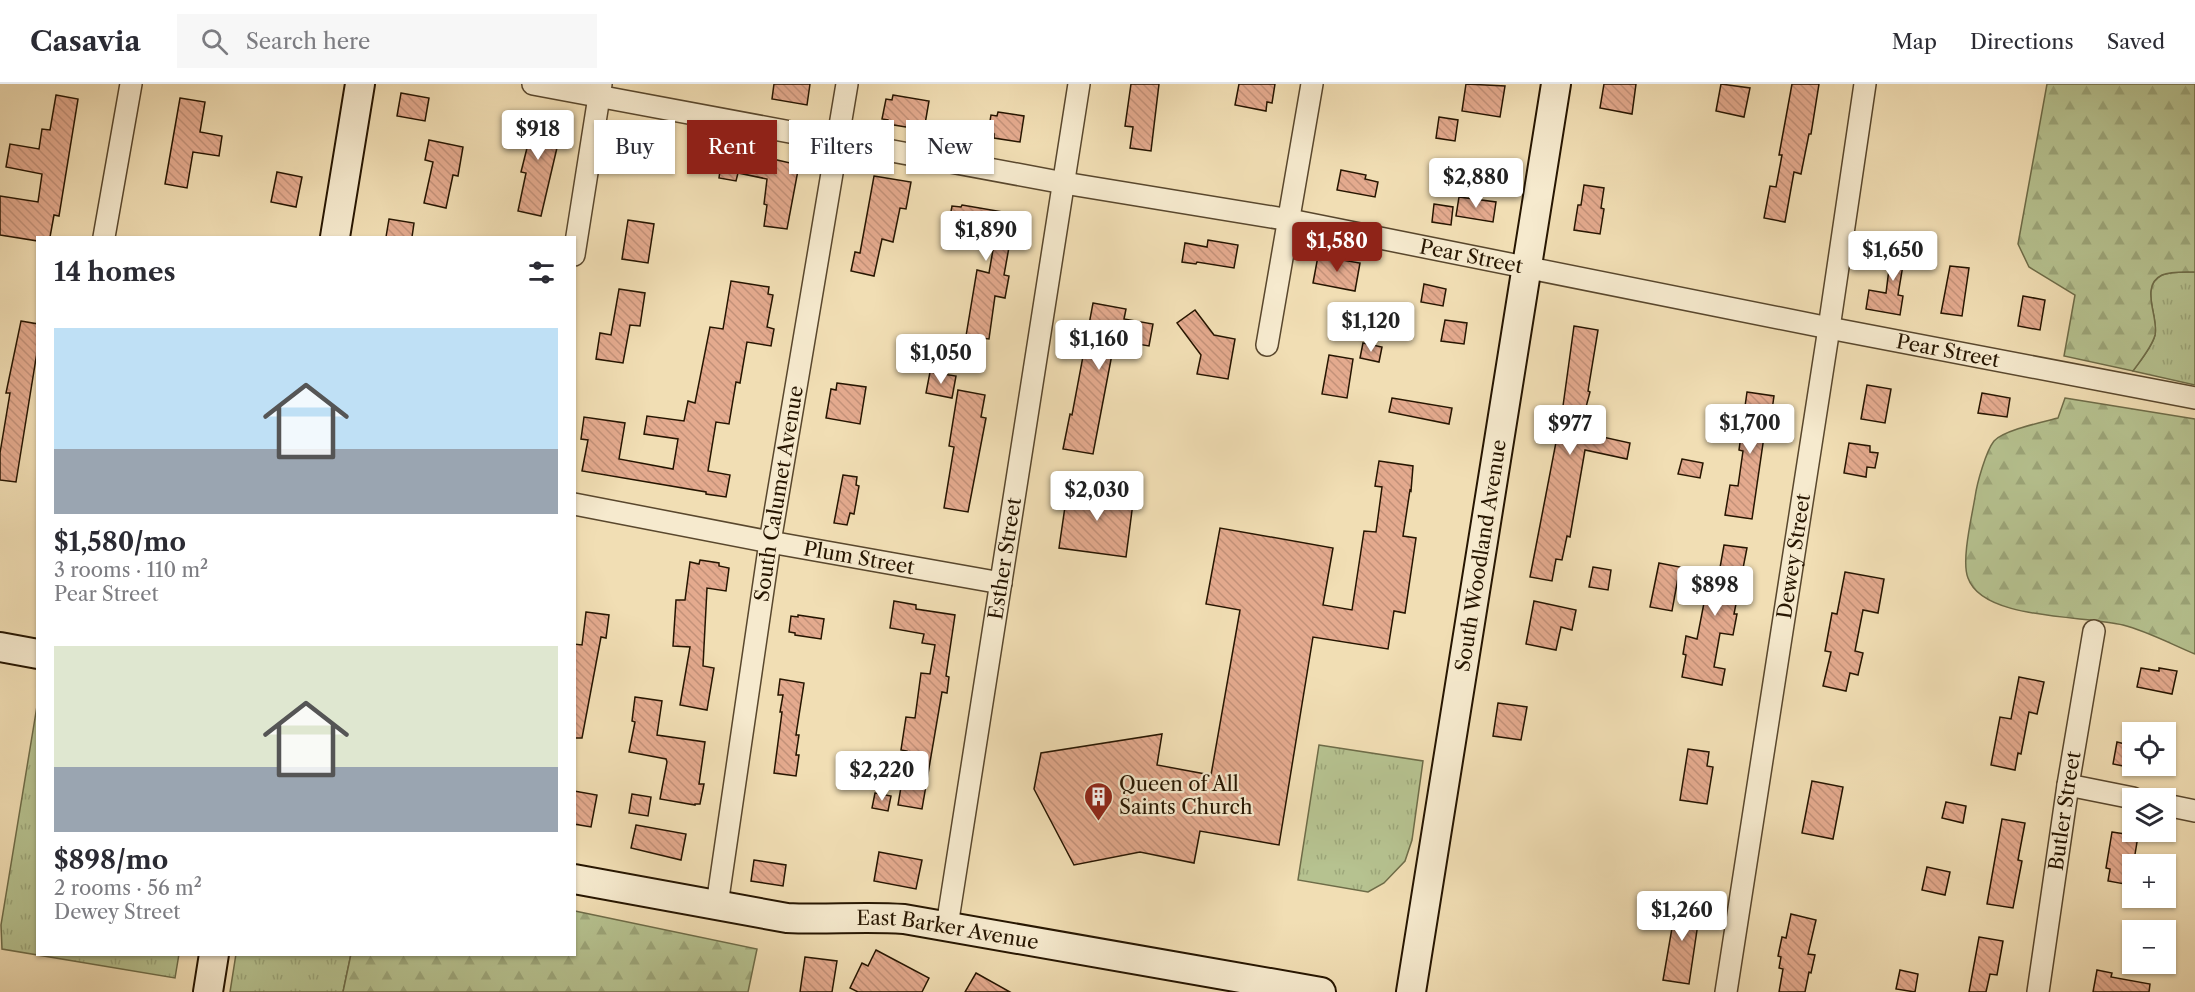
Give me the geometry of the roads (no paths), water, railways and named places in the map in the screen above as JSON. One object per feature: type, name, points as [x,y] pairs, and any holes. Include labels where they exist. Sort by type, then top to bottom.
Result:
[{"type":"street","points":[[104,236],[131,84]]},
{"type":"street","points":[[335,236],[360,84]]},
{"type":"street","name":"Pear Street","points":[[533,84],[600,90],[789,131]]},
{"type":"street","name":"South Calumet Avenue","points":[[841,120],[847,84]]},
{"type":"street","name":"Esther Street","points":[[947,926],[1079,84]]},
{"type":"street","points":[[1267,345],[1312,84]]},
{"type":"street","name":"South Woodland Avenue","points":[[1411,992],[1557,84]]},
{"type":"street","name":"Dewey Street","points":[[1726,992],[1865,84]]},
{"type":"street","points":[[576,242],[600,90]]},
{"type":"street","name":"Pear Street","points":[[894,152],[1064,183],[1290,220],[1829,328],[2195,398]]},
{"type":"street","name":"South Calumet Avenue","points":[[717,905],[770,542],[831,174]]},
{"type":"street","name":"Plum Street","points":[[576,504],[1001,584]]},
{"type":"street","name":"Butler Street","points":[[2038,992],[2068,785],[2094,632]]},
{"type":"street","points":[[0,647],[36,649]]},
{"type":"street","points":[[2068,785],[2122,796]]},
{"type":"street","points":[[2176,807],[2195,811]]},
{"type":"street","name":"East Barker Avenue","points":[[576,879],[787,918],[821,920],[869,916],[904,919],[1321,992]]},
{"type":"street","points":[[208,992],[214,956]]},
{"type":"place","name":"Queen of All Saints Church","points":[[1098,822]]}]
